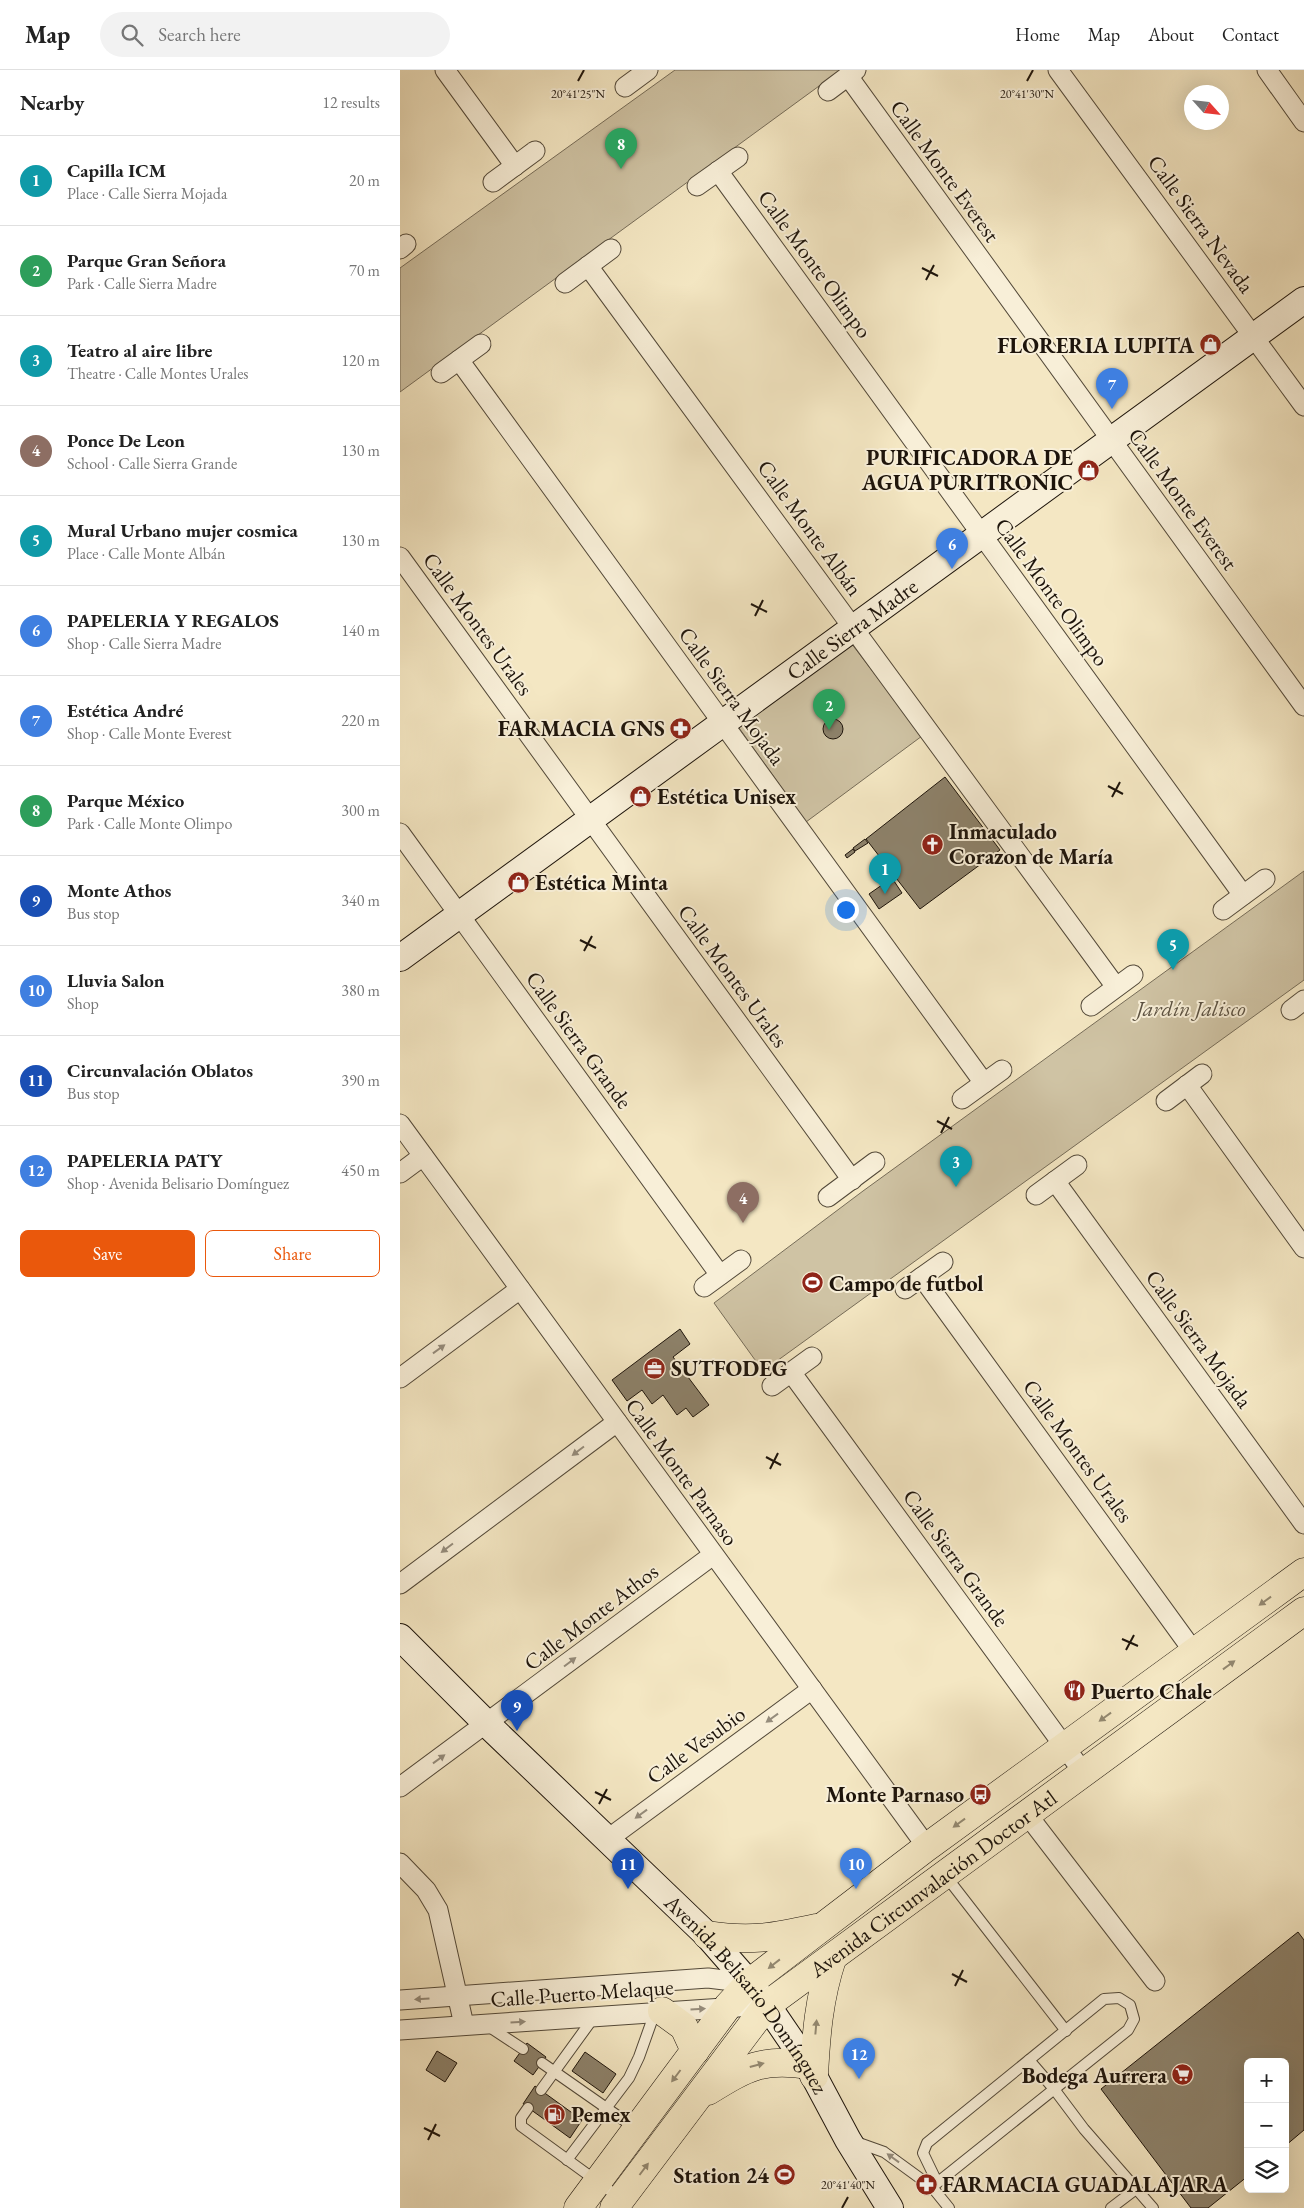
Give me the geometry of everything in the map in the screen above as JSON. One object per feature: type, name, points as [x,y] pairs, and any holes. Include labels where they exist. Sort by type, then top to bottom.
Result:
[{"type":"main road","name":"Avenida Circunvalación Doctor Atl","points":[[578,2208],[728,2006],[749,1983],[927,1847],[1304,1572]]},
{"type":"main road","name":"Avenida Circunvalación Doctor Atl","points":[[618,2204],[767,2005],[832,1959],[1026,1813],[1304,1611]]},
{"type":"main road","points":[[707,1935],[758,1940],[822,1927]]},
{"type":"main road","points":[[698,2096],[747,2068],[762,2063],[784,2062],[811,2070],[818,2012],[832,1959]]},
{"type":"main road","points":[[658,2011],[684,2027],[695,2051]]},
{"type":"street","points":[[445,70],[515,166]]},
{"type":"street","points":[[625,87],[646,70]]},
{"type":"street","name":"Calle Sierra Nevada","points":[[1058,70],[1304,406]]},
{"type":"street","points":[[1266,70],[1304,122]]},
{"type":"street","points":[[828,91],[852,73]]},
{"type":"street","name":"Calle Monte Everest","points":[[852,73],[1111,440],[1304,706]]},
{"type":"street","points":[[493,182],[535,151]]},
{"type":"street","points":[[697,186],[738,157]]},
{"type":"street","name":"Calle Monte Olimpo","points":[[718,171],[1243,896]]},
{"type":"street","points":[[565,282],[611,249]]},
{"type":"street","name":"Calle Monte Albán","points":[[588,266],[1116,988]]},
{"type":"street","name":"Calle Sierra Madre","points":[[400,958],[1304,300]]},
{"type":"street","points":[[441,373],[481,344]]},
{"type":"street","name":"Calle Sierra Mojada","points":[[459,360],[984,1083]]},
{"type":"street","name":"Calle Montes Urales","points":[[400,557],[852,1180]]},
{"type":"street","name":"Calle Sierra Grande","points":[[400,833],[720,1275]]},
{"type":"street","points":[[1222,910],[1265,879]]},
{"type":"street","points":[[1091,1006],[1133,975]]},
{"type":"street","points":[[962,1099],[1002,1070]]},
{"type":"street","points":[[1166,1100],[1195,1079],[1304,1248]]},
{"type":"street","name":"Calle Monte Parnaso","points":[[400,1124],[927,1847]]},
{"type":"street","points":[[400,1173],[423,1156]]},
{"type":"street","points":[[828,1197],[875,1162]]},
{"type":"street","points":[[1036,1194],[1077,1165]]},
{"type":"street","name":"Calle Sierra Mojada","points":[[1055,1181],[1304,1524]]},
{"type":"street","points":[[704,1287],[741,1260]]},
{"type":"street","points":[[905,1290],[942,1262]]},
{"type":"street","name":"Calle Montes Urales","points":[[922,1277],[1194,1652]]},
{"type":"street","points":[[400,1378],[520,1289]]},
{"type":"street","points":[[772,1386],[812,1357]]},
{"type":"street","name":"Calle Sierra Grande","points":[[791,1372],[1083,1772]]},
{"type":"street","points":[[400,1584],[617,1422]]},
{"type":"street","name":"Calle Monte Athos","points":[[400,1787],[713,1555]]},
{"type":"street","name":"Avenida Belisario Domínguez","points":[[400,1637],[487,1724],[707,1935],[749,1983],[767,2005],[811,2070],[848,2140],[890,2208]]},
{"type":"street","name":"Calle Vesubio","points":[[608,1839],[812,1690]]},
{"type":"street","points":[[1026,1813],[1155,1981]]},
{"type":"street","points":[[400,1863],[426,1890],[438,1910],[464,2025]]},
{"type":"street","name":"Calle Puerto Melaque","points":[[400,2000],[708,1978],[749,1983]]},
{"type":"street","name":"Calle Puerto Melaque","points":[[400,2030],[728,2006],[767,2005]]},
{"type":"lane","points":[[945,1874],[1066,2031]]},
{"type":"lane","points":[[935,2184],[1128,2030],[1134,2019],[1130,2006],[1119,1998],[1104,2000],[927,2143],[923,2153],[935,2184],[949,2208]]},
{"type":"lane","points":[[567,2160],[628,2078],[658,2011]]},
{"type":"lane","points":[[541,2090],[595,2016]]},
{"type":"lane","points":[[486,2024],[522,2049]]},
{"type":"lane","points":[[1029,2060],[1084,2129],[1154,2208]]},
{"type":"lane","points":[[542,2063],[636,2129]]},
{"type":"lane","points":[[528,2108],[521,2118],[521,2126],[597,2181],[618,2204]]},
{"type":"lane","points":[[848,2140],[884,2152],[935,2184]]},
{"type":"lane","points":[[1111,2208],[1136,2189]]},
{"type":"green space","points":[[675,70],[841,70],[400,392],[400,268]]},
{"type":"green space","points":[[851,643],[922,736],[806,822],[737,725]]},
{"type":"green space","name":"Jardín Jalisco","points":[[1304,871],[1304,980],[763,1371],[714,1303],[863,1191]]},
{"type":"building","points":[[833,719],[840,722],[843,729],[840,736],[833,739],[826,736],[823,729],[826,722]]},
{"type":"building","name":"Inmaculado Corazon de María","points":[[945,777],[1000,850],[920,909],[866,839]]},
{"type":"building","points":[[865,839],[868,843],[855,851],[853,848]]},
{"type":"building","points":[[853,849],[855,852],[847,858],[845,855]]},
{"type":"building","points":[[892,878],[902,893],[879,909],[869,894]]},
{"type":"building","name":"SUTFODEG","points":[[680,1329],[690,1344],[673,1357],[709,1405],[693,1417],[686,1408],[677,1415],[663,1395],[652,1404],[642,1390],[627,1401],[612,1380]]},
{"type":"building","name":"Bodega Aurrera","points":[[1298,1932],[1304,1940],[1304,2130],[1289,2143],[1289,2058],[1244,2058],[1244,2179],[1208,2208],[1191,2208],[1101,2089]]},
{"type":"building","name":"Pemex","points":[[527,2043],[546,2057],[533,2075],[514,2061]]},
{"type":"building","points":[[437,2051],[457,2063],[445,2082],[426,2070]]},
{"type":"building","name":"Pemex","points":[[585,2052],[616,2074],[603,2093],[572,2071]]},
{"type":"building","name":"Pemex","points":[[535,2086],[582,2120],[570,2138],[523,2104]]},
{"type":"place","name":"Parque México","points":[[621,169]]},
{"type":"place","name":"FLORERIA LUPITA","points":[[1210,345]]},
{"type":"place","name":"Estética André","points":[[1112,409]]},
{"type":"place","name":"PURIFICADORA DE AGUA PURITRONIC","points":[[1089,470]]},
{"type":"place","name":"PAPELERIA Y REGALOS","points":[[952,569]]},
{"type":"place","name":"FARMACIA GNS","points":[[681,728]]},
{"type":"place","name":"Parque Gran Señora","points":[[829,730]]},
{"type":"place","name":"Estética Unisex","points":[[641,796]]},
{"type":"place","name":"Inmaculado Corazon de María","points":[[933,844]]},
{"type":"place","name":"Estética Minta","points":[[519,882]]},
{"type":"place","name":"Capilla ICM","points":[[885,894]]},
{"type":"place","name":"Mural Urbano mujer cosmica","points":[[1173,970]]},
{"type":"place","name":"Teatro al aire libre","points":[[956,1187]]},
{"type":"place","name":"Ponce De Leon","points":[[743,1223]]},
{"type":"place","name":"Campo de futbol","points":[[813,1283]]},
{"type":"place","name":"SUTFODEG","points":[[655,1368]]},
{"type":"place","name":"Puerto Chale","points":[[1075,1691]]},
{"type":"place","name":"Monte Athos","points":[[517,1731]]},
{"type":"place","name":"Monte Parnaso","points":[[980,1794]]},
{"type":"place","name":"Circunvalación Oblatos","points":[[628,1889]]},
{"type":"place","name":"Lluvia Salon","points":[[856,1889]]},
{"type":"place","name":"Bodega Aurrera","points":[[1183,2075]]},
{"type":"place","name":"PAPELERIA PATY","points":[[859,2079]]},
{"type":"place","name":"Pemex","points":[[555,2114]]},
{"type":"place","name":"Station 24","points":[[785,2175]]},
{"type":"place","name":"FARMACIA GUADALAJARA","points":[[926,2184]]}]
